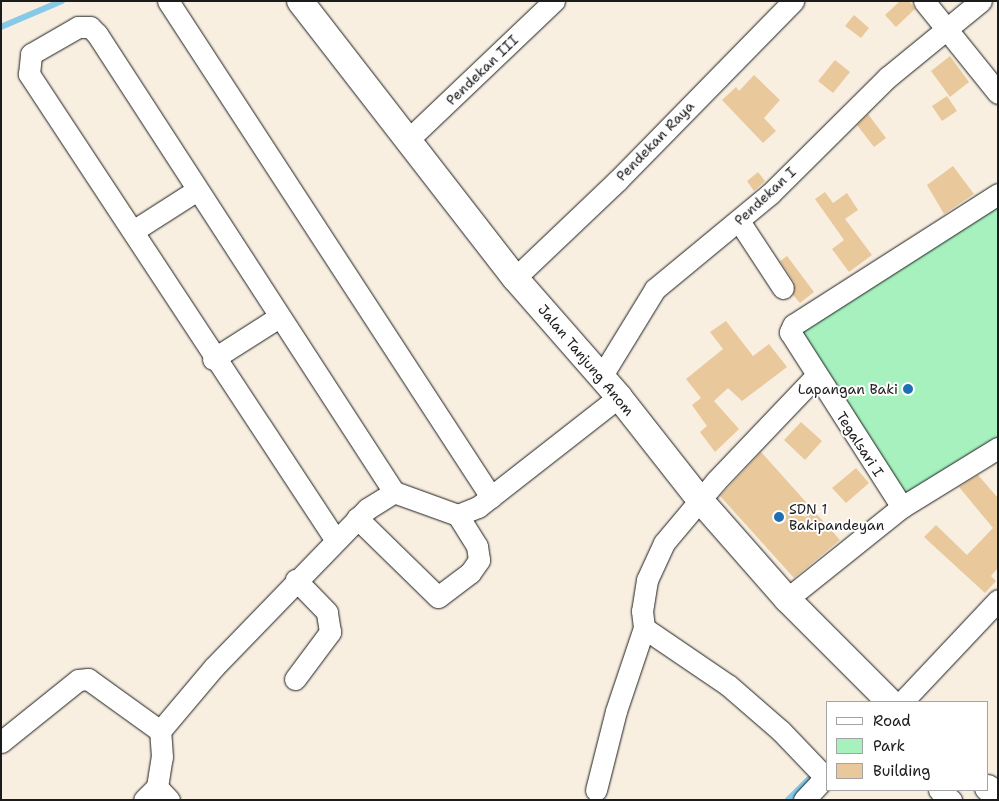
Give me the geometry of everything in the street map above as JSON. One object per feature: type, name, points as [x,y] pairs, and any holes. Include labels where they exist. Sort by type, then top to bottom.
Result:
[{"type":"main road","name":"Jalan Tanjung Anom","points":[[300,1],[410,138],[515,278],[619,397],[700,500],[787,599],[889,701]]},
{"type":"street","points":[[168,1],[491,497]]},
{"type":"street","name":"Pendekan III","points":[[410,138],[554,1]]},
{"type":"street","name":"Pendekan Raya","points":[[515,278],[618,181],[793,1]]},
{"type":"street","points":[[924,1],[998,93]]},
{"type":"street","name":"Pendekan I","points":[[600,376],[654,289],[739,221],[945,27],[981,1]]},
{"type":"street","points":[[334,539],[213,359],[133,231],[29,74],[31,54],[78,27],[90,28],[394,492],[458,515],[477,546],[479,560],[470,573],[438,597],[357,518]]},
{"type":"street","points":[[133,231],[197,190]]},
{"type":"street","name":"Tegalsari I","points":[[902,507],[815,377],[790,332],[793,325],[998,194]]},
{"type":"street","points":[[739,221],[783,288]]},
{"type":"street","points":[[213,359],[279,317]]},
{"type":"street","points":[[596,790],[616,711],[644,628],[643,595],[654,561],[700,500],[815,377]]},
{"type":"street","points":[[458,515],[491,497],[619,397]]},
{"type":"street","points":[[787,599],[902,507],[998,448]]},
{"type":"street","points":[[157,795],[162,757],[160,731],[334,539],[357,518],[394,492]]},
{"type":"street","points":[[295,679],[330,632],[327,612],[296,580]]},
{"type":"street","points":[[903,701],[998,600]]},
{"type":"street","points":[[644,628],[728,685],[781,731],[826,775],[804,800]]},
{"type":"street","points":[[1,742],[78,680],[88,679],[160,731]]},
{"type":"street","points":[[940,791],[951,800]]},
{"type":"green space","name":"Lapangan Baki","points":[[998,196],[998,437],[896,502],[787,341]]},
{"type":"building","points":[[900,1],[909,1],[915,9],[896,27],[885,15]]},
{"type":"building","points":[[854,15],[869,28],[861,38],[845,26]]},
{"type":"building","points":[[950,56],[969,82],[950,97],[931,71]]},
{"type":"building","points":[[835,60],[850,72],[833,93],[818,81]]},
{"type":"building","points":[[754,75],[780,100],[764,118],[776,131],[763,143],[722,100],[736,87],[739,91]]},
{"type":"building","points":[[947,96],[957,111],[942,121],[932,106]]},
{"type":"building","points":[[868,114],[886,138],[874,147],[857,125]]},
{"type":"building","points":[[953,166],[974,194],[944,214],[927,185]]},
{"type":"building","points":[[758,172],[765,181],[754,191],[747,181]]},
{"type":"building","points":[[825,192],[833,203],[847,193],[858,210],[845,219],[872,255],[849,272],[832,249],[844,240],[815,199]]},
{"type":"building","points":[[787,256],[814,292],[800,303],[793,295],[794,282],[780,261]]},
{"type":"building","points":[[726,321],[753,356],[769,344],[787,367],[742,401],[728,388],[714,401],[739,429],[715,452],[700,432],[707,426],[692,405],[701,398],[686,379],[723,349],[710,332]]},
{"type":"building","points":[[801,422],[822,441],[805,460],[784,440]]},
{"type":"building","name":"SDN 1 Bakipandeyan","points":[[761,452],[840,540],[794,578],[720,496]]},
{"type":"building","points":[[856,468],[869,483],[846,503],[832,488]]},
{"type":"building","points":[[978,475],[998,498],[998,568],[991,576],[996,581],[985,593],[924,537],[936,525],[967,555],[993,528],[959,487]]},
{"type":"waterway","points":[[1,27],[62,1]]},
{"type":"waterway","points":[[788,800],[809,779]]},
{"type":"place","name":"Lapangan Baki","points":[[908,389]]},
{"type":"place","name":"SDN 1 Bakipandeyan","points":[[779,517]]}]
